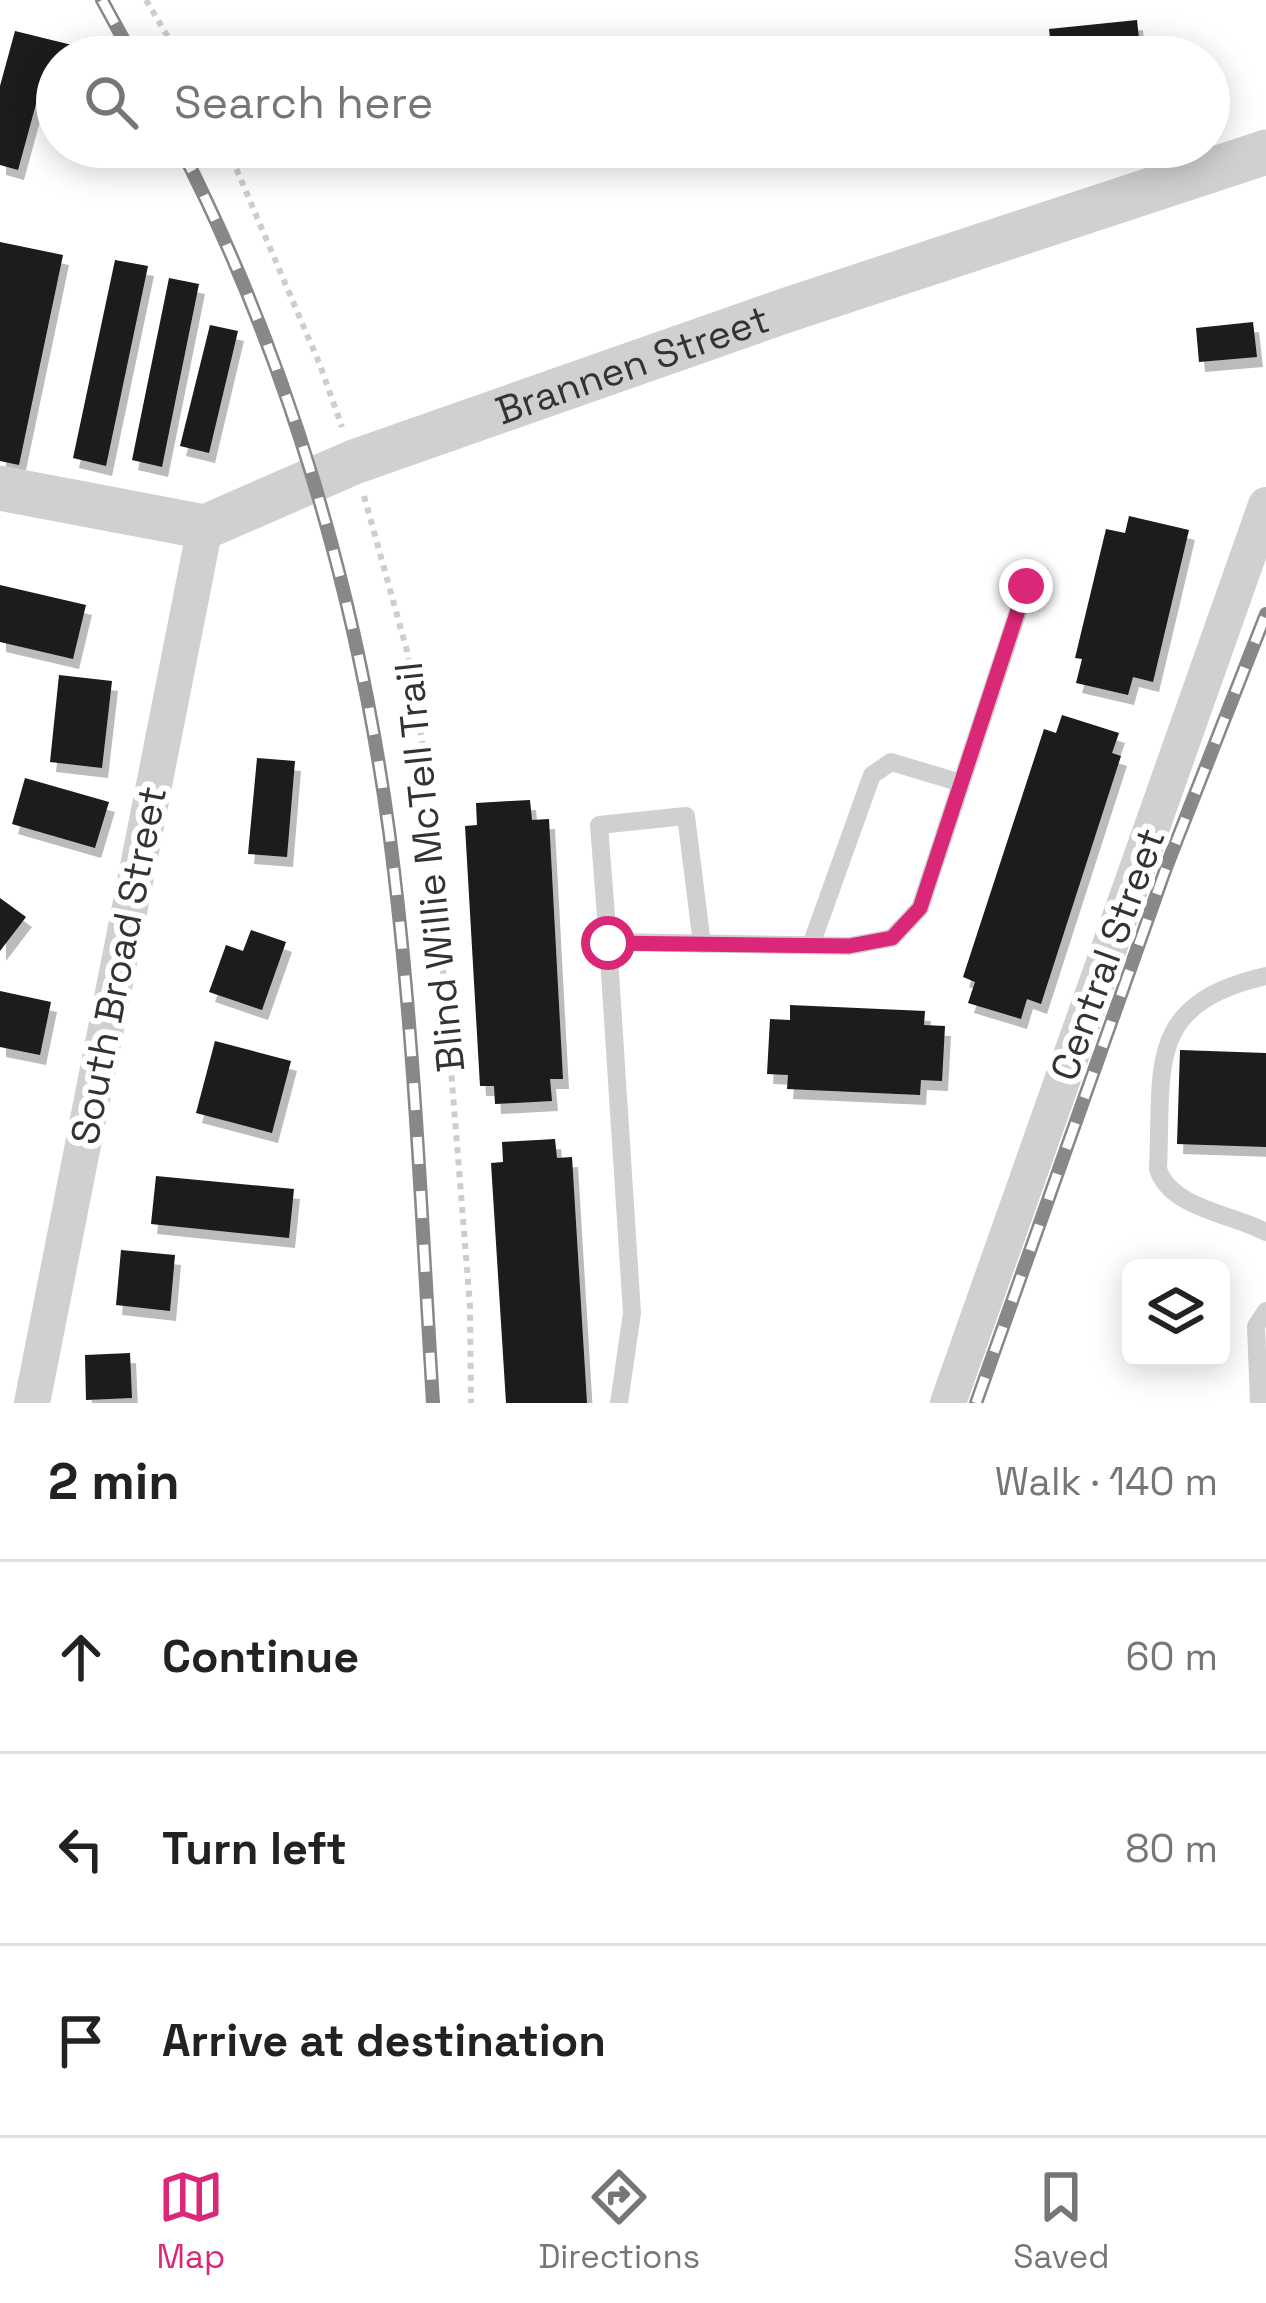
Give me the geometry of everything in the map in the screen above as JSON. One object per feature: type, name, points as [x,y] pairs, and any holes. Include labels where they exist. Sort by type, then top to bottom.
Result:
[{"type":"street","name":"Brannen Street","points":[[1230,164],[1266,152]]},
{"type":"street","name":"Brannen Street","points":[[205,527],[355,462],[787,310],[1217,168]]},
{"type":"street","points":[[0,488],[205,527]]},
{"type":"street","name":"Central Street","points":[[948,1403],[1266,505]]},
{"type":"street","name":"South Broad Street","points":[[32,1403],[205,527]]},
{"type":"lane","points":[[608,943],[849,946],[892,938],[920,908],[1026,586]]},
{"type":"lane","points":[[811,945],[872,775],[891,762],[961,784]]},
{"type":"lane","points":[[619,1403],[632,1313],[599,824],[686,816],[702,944]]},
{"type":"lane","points":[[1266,976],[1221,990],[1189,1012],[1168,1037],[1158,1169],[1162,1184],[1177,1197],[1266,1232]]},
{"type":"lane","points":[[1259,1403],[1256,1326],[1266,1311]]},
{"type":"path","points":[[146,0],[167,36]]},
{"type":"path","name":"Blind Willie McTell Trail","points":[[236,168],[320,365],[355,462],[407,651],[427,771],[470,1306],[470,1403]]},
{"type":"building","points":[[1137,20],[1139,36],[1050,36],[1049,29]]},
{"type":"building","points":[[15,31],[36,36],[36,104],[18,170],[0,165],[0,86]]},
{"type":"building","points":[[0,242],[63,255],[19,465],[0,461]]},
{"type":"building","points":[[115,260],[148,266],[106,466],[73,458]]},
{"type":"building","points":[[169,278],[199,284],[162,467],[132,460]]},
{"type":"building","points":[[1253,322],[1257,357],[1199,362],[1196,328]]},
{"type":"building","points":[[210,325],[238,331],[209,453],[180,446]]},
{"type":"building","points":[[1129,516],[1189,530],[1153,682],[1133,677],[1128,695],[1076,683],[1082,659],[1075,658],[1106,529],[1125,533]]},
{"type":"building","points":[[0,585],[86,605],[73,659],[0,642]]},
{"type":"building","points":[[59,675],[112,681],[102,768],[50,762]]},
{"type":"building","points":[[1062,715],[1119,733],[1112,753],[1121,756],[1041,1004],[1027,999],[1021,1019],[968,1003],[975,982],[963,977],[1044,729],[1056,733]]},
{"type":"building","points":[[257,758],[295,761],[287,857],[248,854]]},
{"type":"building","points":[[25,778],[109,802],[95,848],[12,824]]},
{"type":"building","points":[[530,800],[532,820],[549,819],[563,1079],[550,1079],[552,1101],[495,1104],[494,1086],[480,1086],[465,826],[477,825],[476,803]]},
{"type":"building","points":[[0,898],[26,917],[0,951]]},
{"type":"building","points":[[251,930],[286,942],[262,1010],[209,992],[226,945],[243,951]]},
{"type":"building","points":[[0,991],[51,1002],[40,1055],[0,1047]]},
{"type":"building","points":[[790,1005],[925,1011],[924,1025],[945,1026],[942,1081],[921,1080],[920,1095],[787,1089],[788,1075],[767,1074],[770,1019],[790,1020]]},
{"type":"building","points":[[215,1041],[291,1061],[272,1133],[196,1113]]},
{"type":"building","points":[[1180,1050],[1266,1053],[1266,1147],[1177,1144]]},
{"type":"building","points":[[555,1139],[557,1158],[572,1157],[587,1403],[506,1403],[491,1163],[503,1162],[502,1142]]},
{"type":"building","points":[[156,1176],[294,1189],[289,1238],[151,1224]]},
{"type":"building","points":[[121,1250],[175,1255],[170,1311],[116,1305]]},
{"type":"building","points":[[130,1353],[132,1398],[86,1400],[85,1355]]},
{"type":"railway","points":[[102,0],[122,36]]},
{"type":"railway","points":[[190,168],[286,395],[338,567],[358,655],[389,831],[405,974],[433,1403]]},
{"type":"railway","points":[[976,1403],[1167,865],[1266,614]]},
{"type":"route","points":[[608,943],[849,946],[892,938],[920,908],[1026,586]]}]
